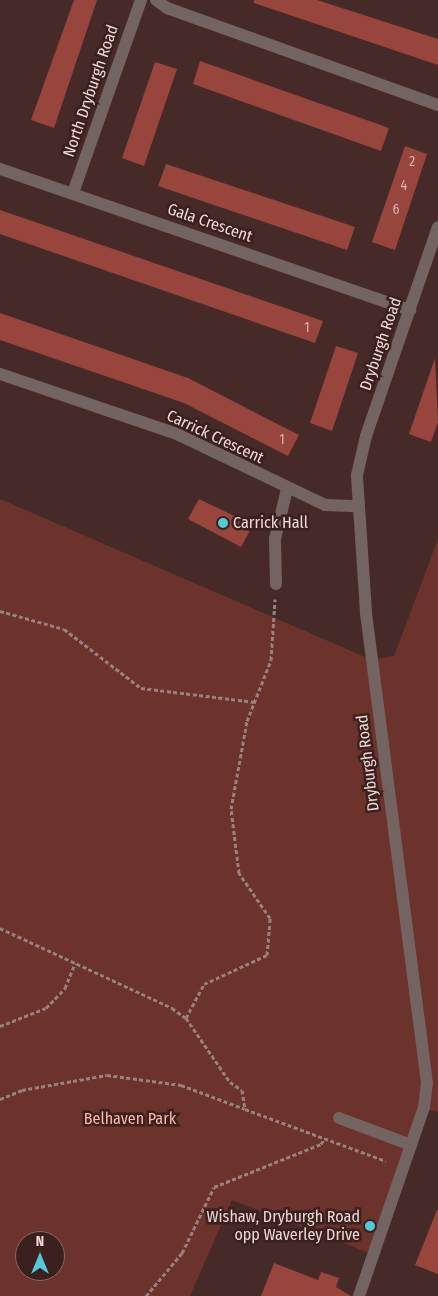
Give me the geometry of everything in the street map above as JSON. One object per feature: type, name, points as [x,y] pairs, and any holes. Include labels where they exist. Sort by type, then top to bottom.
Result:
[{"type":"street","name":"North Dryburgh Road","points":[[72,193],[141,0]]},
{"type":"street","points":[[156,0],[167,8],[438,105]]},
{"type":"street","name":"Gala Crescent","points":[[0,169],[410,310]]},
{"type":"street","name":"Dryburgh Road","points":[[359,1296],[424,1107],[428,1083],[369,641],[357,475],[366,436],[438,227]]},
{"type":"street","name":"Carrick Crescent","points":[[0,374],[177,434],[287,489],[325,505],[360,506]]},
{"type":"street","points":[[276,584],[275,538],[287,489]]},
{"type":"street","points":[[339,1118],[411,1145]]},
{"type":"path","points":[[186,1018],[204,984],[267,955],[270,918],[239,873],[231,809],[255,702],[271,660],[276,584]]},
{"type":"path","points":[[0,611],[64,629],[141,688],[255,702]]},
{"type":"path","points":[[0,928],[186,1018],[230,1082],[242,1090],[245,1109]]},
{"type":"path","points":[[0,1026],[46,1008],[65,988],[75,963]]},
{"type":"path","points":[[0,1099],[22,1090],[107,1075],[181,1084],[403,1167]]},
{"type":"path","points":[[146,1296],[182,1253],[214,1187],[321,1144],[326,1138]]},
{"type":"green space","name":"Belhaven Park","points":[[0,499],[372,660],[394,656],[438,539],[438,1112],[425,1108],[372,1254],[232,1200],[190,1296],[0,1296]]},
{"type":"building","points":[[74,0],[97,0],[54,128],[31,120]]},
{"type":"building","points":[[254,0],[317,0],[438,39],[438,65],[254,3]]},
{"type":"building","points":[[200,61],[389,128],[381,151],[193,84]]},
{"type":"building","points":[[155,62],[177,69],[144,166],[122,158]]},
{"type":"building","points":[[405,146],[427,154],[395,250],[372,242]]},
{"type":"building","points":[[166,164],[355,227],[347,250],[158,186]]},
{"type":"building","points":[[0,210],[323,321],[315,343],[0,234]]},
{"type":"building","points":[[0,313],[188,378],[299,435],[288,456],[184,403],[0,340]]},
{"type":"building","points":[[336,346],[358,353],[332,431],[310,423]]},
{"type":"building","points":[[435,358],[438,422],[431,442],[409,434]]},
{"type":"building","name":"Carrick Hall","points":[[199,499],[253,525],[241,547],[188,519]]},
{"type":"building","points":[[438,1210],[438,1274],[415,1265]]},
{"type":"building","points":[[274,1263],[318,1280],[321,1272],[339,1278],[336,1287],[351,1296],[261,1296]]},
{"type":"place","name":"Carrick Hall","points":[[223,523]]},
{"type":"place","name":"Wishaw, Dryburgh Road opp Waverley Drive","points":[[370,1226]]}]
